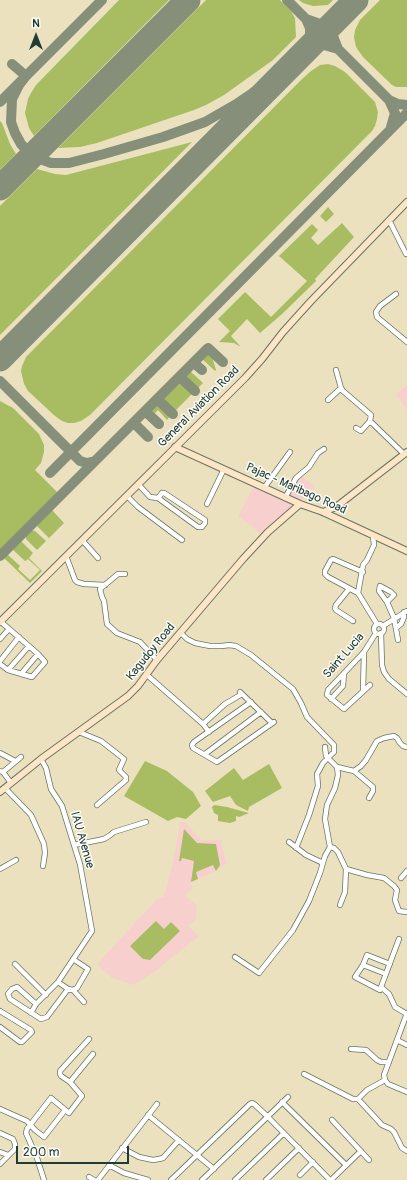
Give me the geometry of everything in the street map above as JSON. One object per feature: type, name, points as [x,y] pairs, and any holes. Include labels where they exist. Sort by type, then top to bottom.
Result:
[{"type":"street","name":"General Aviation Road","points":[[0,622],[245,378],[307,306],[407,202]]},
{"type":"street","points":[[389,220],[406,254]]},
{"type":"street","points":[[396,294],[380,306],[376,312],[377,317],[407,342]]},
{"type":"street","points":[[336,370],[341,388],[371,415],[370,421],[361,431],[356,428]]},
{"type":"street","points":[[328,400],[341,388]]},
{"type":"street","points":[[324,512],[336,508],[406,453],[370,421]]},
{"type":"street","name":"Pajac - Maribago Road","points":[[175,447],[285,498],[324,512],[407,551]]},
{"type":"street","points":[[285,498],[296,478],[309,467],[318,453],[324,449]]},
{"type":"street","points":[[264,488],[290,452]]},
{"type":"street","points":[[207,504],[224,469]]},
{"type":"street","points":[[138,484],[150,497],[158,498],[198,527],[202,527],[205,523],[205,520],[164,493],[162,493],[158,498]]},
{"type":"street","points":[[127,496],[144,512],[182,540]]},
{"type":"street","name":"Kagudoy Road","points":[[2,790],[41,758],[128,696],[243,559],[272,529],[300,504]]},
{"type":"street","points":[[178,512],[183,506]]},
{"type":"street","points":[[335,518],[336,508]]},
{"type":"street","points":[[358,593],[363,572],[363,565],[374,545],[373,536]]},
{"type":"street","points":[[82,540],[98,558]]},
{"type":"street","points":[[374,545],[386,541]]},
{"type":"street","points":[[66,556],[77,582],[84,584],[105,585]]},
{"type":"street","points":[[363,572],[335,560],[331,560],[325,574],[358,593],[377,624],[381,624],[383,626]]},
{"type":"street","points":[[125,574],[118,574],[100,589],[104,601],[107,624],[117,633],[140,642],[157,660]]},
{"type":"street","points":[[349,589],[335,608],[354,621]]},
{"type":"street","points":[[387,602],[394,618],[398,640]]},
{"type":"street","points":[[378,633],[384,630],[383,626],[406,611]]},
{"type":"street","points":[[396,628],[401,624],[406,611]]},
{"type":"street","points":[[0,622],[45,660],[45,664],[34,677],[8,670],[0,664]]},
{"type":"street","points":[[377,624],[374,628],[378,633],[384,672],[389,679],[407,694]]},
{"type":"street","points":[[0,639],[9,629]]},
{"type":"street","points":[[181,633],[187,639],[195,643],[210,646],[236,646],[252,655],[293,689],[307,717],[334,745],[334,752],[323,763],[317,774],[318,786],[309,815],[296,848]]},
{"type":"street","name":"Saint Lucia","points":[[363,691],[344,709],[327,694],[328,690],[364,652],[378,633]]},
{"type":"street","points":[[0,661],[19,637]]},
{"type":"street","points":[[8,670],[28,646]]},
{"type":"street","points":[[363,691],[364,652]]},
{"type":"street","points":[[21,674],[38,654]]},
{"type":"street","points":[[331,699],[343,686],[344,673]]},
{"type":"street","points":[[147,675],[203,724],[209,732]]},
{"type":"street","points":[[363,691],[370,685]]},
{"type":"street","points":[[203,724],[225,704],[241,693],[251,702],[273,723],[218,762],[193,748],[192,745],[194,742],[251,702]]},
{"type":"street","points":[[205,754],[261,712]]},
{"type":"street","points":[[79,732],[101,741],[124,758],[119,770],[126,777],[126,780],[97,805]]},
{"type":"street","points":[[354,771],[366,760],[376,741],[394,736],[400,744],[407,747]]},
{"type":"street","points":[[325,747],[328,759],[337,767],[354,771],[373,787],[373,791],[369,798]]},
{"type":"street","points":[[0,752],[15,761]]},
{"type":"street","points":[[11,783],[2,772],[21,757]]},
{"type":"street","name":"IAU Avenue","points":[[41,758],[46,768],[51,789],[62,806],[80,864],[92,931],[73,959]]},
{"type":"street","points":[[235,957],[259,973],[263,970],[293,930],[309,901],[330,847],[325,819],[327,805],[335,788],[338,775],[337,767]]},
{"type":"street","points":[[2,790],[32,815],[44,844],[45,853],[43,866]]},
{"type":"street","points":[[74,845],[104,839],[114,832],[146,822]]},
{"type":"street","points":[[289,842],[306,855],[323,863]]},
{"type":"street","points":[[330,847],[334,848],[338,852],[346,869],[345,892],[340,905]]},
{"type":"street","points":[[0,869],[16,860]]},
{"type":"street","points":[[346,869],[368,875],[380,876],[387,880],[397,890],[395,900],[399,910],[407,912]]},
{"type":"street","points":[[401,878],[407,871]]},
{"type":"street","points":[[390,964],[367,954],[363,965],[355,978],[380,990],[390,964],[399,939]]},
{"type":"street","points":[[30,1013],[36,1004],[58,982],[73,959],[88,969],[77,988],[70,990],[44,1019],[30,1013],[8,996],[12,989],[17,987],[36,1004]]},
{"type":"street","points":[[15,964],[46,995]]},
{"type":"street","points":[[363,965],[386,974]]},
{"type":"street","points":[[58,982],[84,1002]]},
{"type":"street","points":[[381,987],[389,994],[395,1007],[406,1016],[384,1075],[385,1080],[388,1084],[407,1092]]},
{"type":"street","points":[[0,1011],[32,1032],[22,1042],[20,1042],[0,1027]]},
{"type":"street","points":[[44,1180],[37,1158],[26,1133],[27,1128],[51,1098],[69,1113],[82,1096],[70,1082],[61,1076],[60,1071],[89,1039]]},
{"type":"street","points":[[398,1040],[407,1045]]},
{"type":"street","points":[[352,1049],[366,1050],[376,1060],[381,1062],[389,1062]]},
{"type":"street","points":[[70,1082],[93,1054]]},
{"type":"street","points":[[304,1074],[347,1097],[358,1099],[382,1125],[391,1129],[402,1148],[407,1151]]},
{"type":"street","points":[[358,1099],[367,1090],[385,1080]]},
{"type":"street","points":[[202,1180],[288,1097]]},
{"type":"street","points":[[282,1102],[346,1165]]},
{"type":"street","points":[[98,1180],[157,1104]]},
{"type":"street","points":[[171,1180],[250,1104],[254,1104],[267,1116],[331,1180],[361,1151]]},
{"type":"street","points":[[0,1109],[24,1120],[44,1137],[65,1110]]},
{"type":"street","points":[[148,1115],[214,1169]]},
{"type":"street","points":[[332,1120],[370,1160]]},
{"type":"street","points":[[0,1133],[13,1139],[15,1144],[15,1149],[0,1164]]},
{"type":"street","points":[[234,1180],[284,1133]]},
{"type":"street","points":[[122,1148],[139,1156],[153,1160],[163,1158],[179,1140]]},
{"type":"street","points":[[266,1180],[299,1148]]},
{"type":"street","points":[[0,1152],[8,1155]]},
{"type":"street","points":[[300,1175],[313,1162]]},
{"type":"street","points":[[109,1165],[124,1173],[148,1180]]},
{"type":"street","points":[[89,1177],[94,1180]]},
{"type":"shaded area","points":[[407,385],[407,410],[396,394]]},
{"type":"shaded area","points":[[298,477],[303,477],[314,486],[300,502],[287,496]]},
{"type":"shaded area","points":[[254,486],[295,505],[264,536],[238,516]]},
{"type":"shaded area","points":[[180,822],[186,823],[201,840],[221,840],[226,864],[214,872],[191,882],[190,884],[193,888],[185,895],[197,906],[196,919],[188,926],[199,936],[153,973],[133,985],[112,978],[97,964],[157,899],[164,896],[173,863]]},
{"type":"green space","points":[[119,0],[169,0],[34,136],[29,128],[25,113],[28,99],[36,85]]},
{"type":"green space","points":[[206,0],[280,0],[291,11],[295,18],[296,37],[273,60],[224,95],[206,105],[97,143],[80,147],[58,148]]},
{"type":"green space","points":[[299,0],[333,0],[328,5],[313,6]]},
{"type":"green space","points":[[380,0],[407,0],[407,87],[396,87],[392,85],[363,57],[356,47],[354,37],[355,30],[360,20]]},
{"type":"green space","points":[[328,64],[345,72],[375,102],[378,112],[375,126],[372,131],[90,415],[81,421],[74,423],[62,421],[55,416],[28,391],[24,384],[21,371],[26,357],[301,80],[320,65]]},
{"type":"green space","points":[[0,121],[16,154],[0,170]]},
{"type":"green space","points":[[192,142],[0,335],[0,206],[37,169],[55,174],[66,175]]},
{"type":"green space","points":[[328,207],[334,214],[326,222],[320,216]]},
{"type":"green space","points":[[342,223],[354,237],[315,279],[316,281],[281,315],[260,333],[247,319],[231,336],[240,346],[234,343],[219,342],[230,331],[218,319],[245,292],[271,317],[307,281],[279,256],[312,224],[318,230],[311,238],[318,245]]},
{"type":"green space","points":[[208,351],[211,353],[215,371],[201,358]]},
{"type":"green space","points":[[189,370],[203,383],[196,390],[184,378],[184,375]]},
{"type":"green space","points":[[178,381],[183,382],[194,392],[174,412],[161,399]]},
{"type":"green space","points":[[0,401],[13,408],[39,434],[44,445],[44,452],[41,463],[35,470],[59,494],[0,553]]},
{"type":"green space","points":[[158,402],[171,415],[167,420],[158,410],[155,413],[151,410]]},
{"type":"green space","points":[[52,510],[64,523],[49,538],[36,525]]},
{"type":"green space","points":[[31,530],[35,531],[46,541],[37,550],[26,539],[26,536]]},
{"type":"green space","points":[[21,541],[33,553],[29,558],[42,571],[30,583],[4,558],[7,554],[20,566],[18,569],[30,580],[40,570],[28,559],[25,561],[12,549]]},
{"type":"green space","points":[[145,761],[167,771],[193,792],[201,806],[186,819],[177,817],[168,821],[124,796]]},
{"type":"green space","points":[[269,764],[282,788],[249,807],[248,811],[236,805],[230,796],[213,802],[205,791],[234,768],[243,780]]},
{"type":"green space","points":[[214,805],[249,813],[239,817],[236,816],[236,821],[230,823],[218,821],[218,815],[214,813],[212,807]]},
{"type":"green space","points":[[184,829],[197,843],[216,844],[220,865],[216,871],[213,865],[196,872],[198,879],[191,882],[194,861],[182,858],[181,861],[179,861]]},
{"type":"green space","points":[[156,921],[164,929],[171,922],[180,931],[150,960],[143,959],[130,946]]},
{"type":"taxiway","points":[[0,102],[102,0]]},
{"type":"taxiway","points":[[287,0],[306,19],[310,28],[310,42],[306,51]]},
{"type":"taxiway","points":[[306,19],[320,24],[330,23],[339,18]]},
{"type":"taxiway","points":[[338,49],[333,36],[334,26],[339,18]]},
{"type":"taxiway","points":[[306,51],[314,46],[324,45],[338,49],[389,100],[395,113],[391,127]]},
{"type":"taxiway","points":[[12,64],[26,76],[19,85],[12,99],[11,122],[15,133],[21,144],[32,156],[51,163],[69,163],[104,154],[163,137],[205,122],[238,103],[287,70]]},
{"type":"taxiway","points":[[389,100],[398,104],[407,105]]},
{"type":"taxiway","points":[[50,473],[407,113]]},
{"type":"taxiway","points":[[0,556],[208,348],[223,362]]},
{"type":"taxiway","points":[[0,361],[5,353]]},
{"type":"taxiway","points":[[194,363],[202,370]]},
{"type":"taxiway","points":[[180,377],[195,391]]},
{"type":"taxiway","points":[[0,381],[80,461],[87,463],[95,461]]},
{"type":"taxiway","points":[[157,399],[173,414]]},
{"type":"taxiway","points":[[145,411],[159,424]]},
{"type":"taxiway","points":[[134,423],[148,437]]},
{"type":"runway","points":[[0,188],[188,0]]},
{"type":"runway","points":[[0,359],[356,0]]}]
